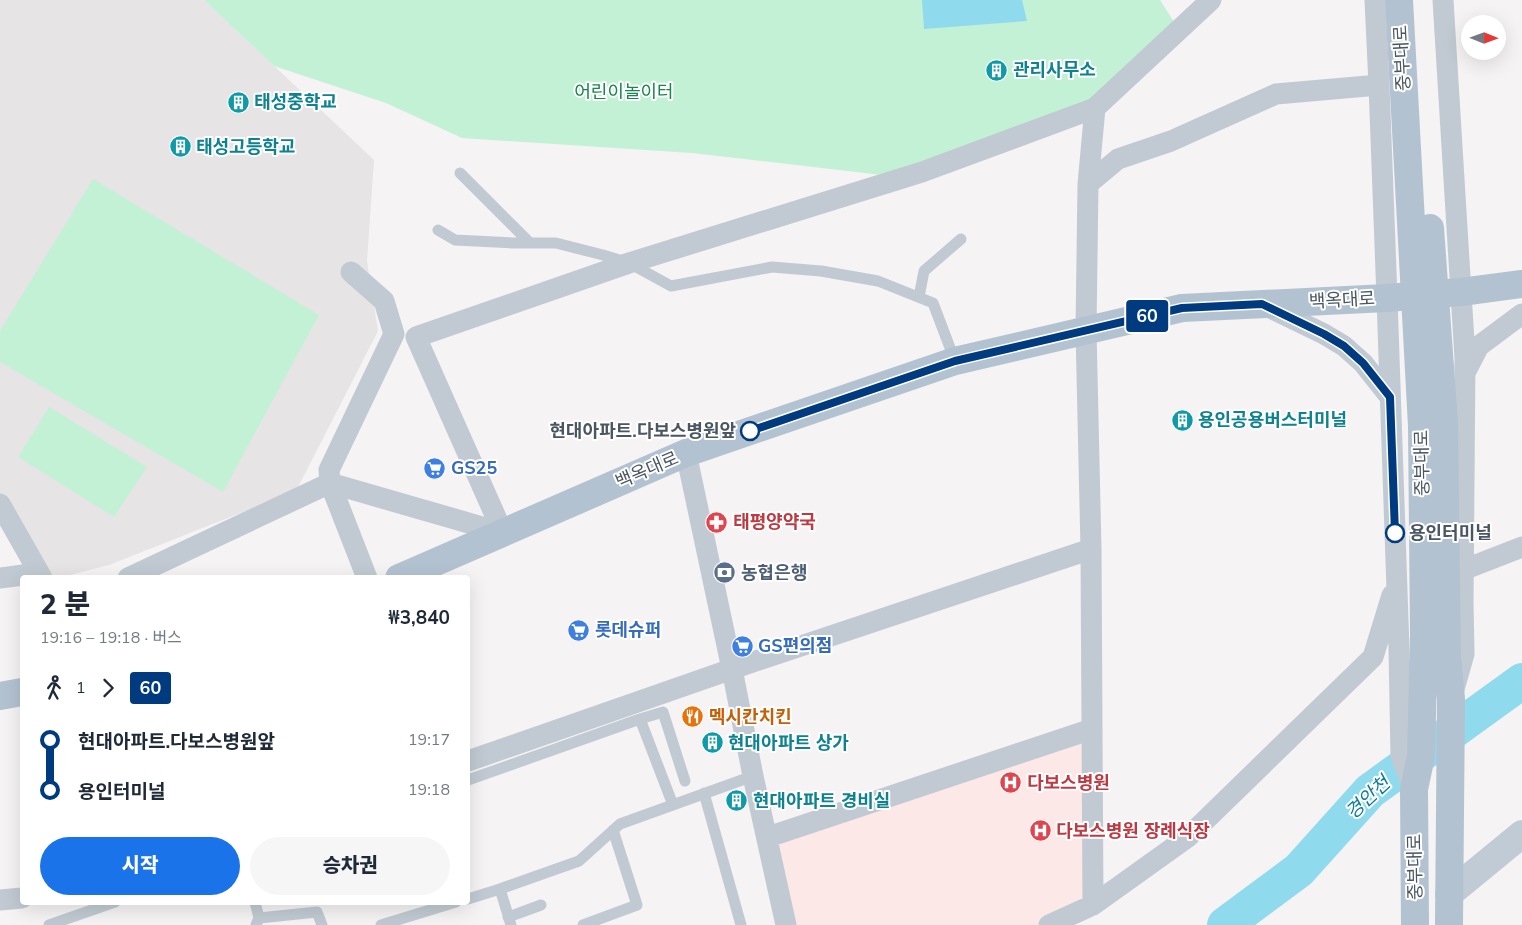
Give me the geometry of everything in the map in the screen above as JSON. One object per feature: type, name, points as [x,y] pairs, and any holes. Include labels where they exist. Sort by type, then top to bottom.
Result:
[{"type":"main road","name":"중부대로","points":[[1399,0],[1433,424],[1454,610],[1447,656],[1451,699],[1449,925]]},
{"type":"main road","name":"중부대로","points":[[1413,0],[1433,424],[1421,756],[1414,789],[1415,925]]},
{"type":"main road","name":"백옥대로","points":[[406,575],[686,453],[955,361],[1182,308],[1387,298],[1461,292],[1522,284]]},
{"type":"main road","points":[[0,696],[20,692]]},
{"type":"main road","points":[[1449,894],[1522,834]]},
{"type":"street","points":[[502,533],[416,337],[629,263],[922,172],[1095,108],[1211,0]]},
{"type":"street","points":[[1375,0],[1380,85],[1397,580],[1401,756],[1414,789]]},
{"type":"street","points":[[1443,0],[1465,373],[1463,570],[1454,610]]},
{"type":"street","points":[[1088,184],[1118,159],[1171,141],[1276,94],[1380,85]]},
{"type":"street","points":[[1093,905],[1091,549],[1086,330],[1088,184],[1095,108]]},
{"type":"street","points":[[350,272],[384,302],[394,334],[329,470],[330,483],[366,575]]},
{"type":"street","points":[[1262,304],[1324,334],[1344,346],[1363,363],[1390,397]]},
{"type":"street","points":[[1465,373],[1479,346],[1522,314]]},
{"type":"street","points":[[686,453],[786,925]]},
{"type":"street","points":[[134,575],[330,483],[502,533]]},
{"type":"street","points":[[0,504],[40,575]]},
{"type":"street","points":[[1463,570],[1522,547]]},
{"type":"street","points":[[470,760],[732,669],[1091,549]]},
{"type":"street","points":[[0,578],[20,575]]},
{"type":"street","points":[[1049,925],[1093,905],[1188,837],[1373,657],[1397,580]]},
{"type":"street","points":[[768,837],[1092,729]]},
{"type":"street","points":[[0,900],[20,898]]},
{"type":"lane","points":[[460,173],[528,242]]},
{"type":"lane","points":[[438,230],[455,240],[556,243],[629,263],[671,286],[772,266],[820,271],[878,281],[933,303],[955,361]]},
{"type":"lane","points":[[919,297],[924,271],[961,239]]},
{"type":"lane","points":[[470,779],[663,712],[685,781]]},
{"type":"lane","points":[[640,719],[673,804]]},
{"type":"lane","points":[[470,898],[579,861],[620,824],[753,776]]},
{"type":"lane","points":[[704,793],[741,925]]},
{"type":"lane","points":[[583,925],[637,905],[613,830]]},
{"type":"lane","points":[[500,889],[510,921],[541,905]]},
{"type":"lane","points":[[49,925],[106,905]]},
{"type":"lane","points":[[255,905],[257,922],[317,912],[322,925]]},
{"type":"lane","points":[[380,925],[446,905]]},
{"type":"shaded area","points":[[0,0],[204,0],[374,160],[367,261],[378,331],[296,491],[109,565],[70,575],[41,575],[0,504]]},
{"type":"shaded area","name":"다보스병원","points":[[1092,729],[1093,905],[1049,925],[786,925],[768,837]]},
{"type":"green space","name":"어린이놀이터","points":[[204,0],[1160,0],[1176,25],[1090,103],[882,175],[692,153],[462,138],[386,103],[274,66]]},
{"type":"green space","points":[[93,179],[319,315],[223,492],[0,362],[0,331]]},
{"type":"green space","points":[[49,407],[147,467],[114,517],[18,457]]},
{"type":"water","points":[[922,0],[1022,0],[1027,21],[924,29]]},
{"type":"waterway","name":"경안천","points":[[1225,925],[1299,870],[1370,791],[1522,681]]},
{"type":"bus line","name":"60","points":[[750,431],[955,361],[1182,308],[1262,304],[1324,334],[1344,346],[1363,363],[1390,397],[1395,533]]},
{"type":"place","name":"관리사무소","points":[[997,70]]},
{"type":"place","name":"태성중학교","points":[[238,102]]},
{"type":"place","name":"태성고등학교","points":[[180,147]]},
{"type":"place","name":"용인공용버스터미널","points":[[1182,420]]},
{"type":"place","name":"현대아파트.다보스병원앞","points":[[750,431]]},
{"type":"place","name":"GS25","points":[[435,468]]},
{"type":"place","name":"태평양약국","points":[[717,522]]},
{"type":"place","name":"용인터미널","points":[[1395,533]]},
{"type":"place","name":"농협은행","points":[[725,573]]},
{"type":"place","name":"롯데슈퍼","points":[[579,630]]},
{"type":"place","name":"GS편의점","points":[[742,646]]},
{"type":"place","name":"멕시칸치킨","points":[[693,717]]},
{"type":"place","name":"현대아파트 상가","points":[[712,743]]},
{"type":"place","name":"다보스병원","points":[[1011,783]]},
{"type":"place","name":"현대아파트 경비실","points":[[737,801]]},
{"type":"place","name":"다보스병원 장례식장","points":[[1040,831]]}]
